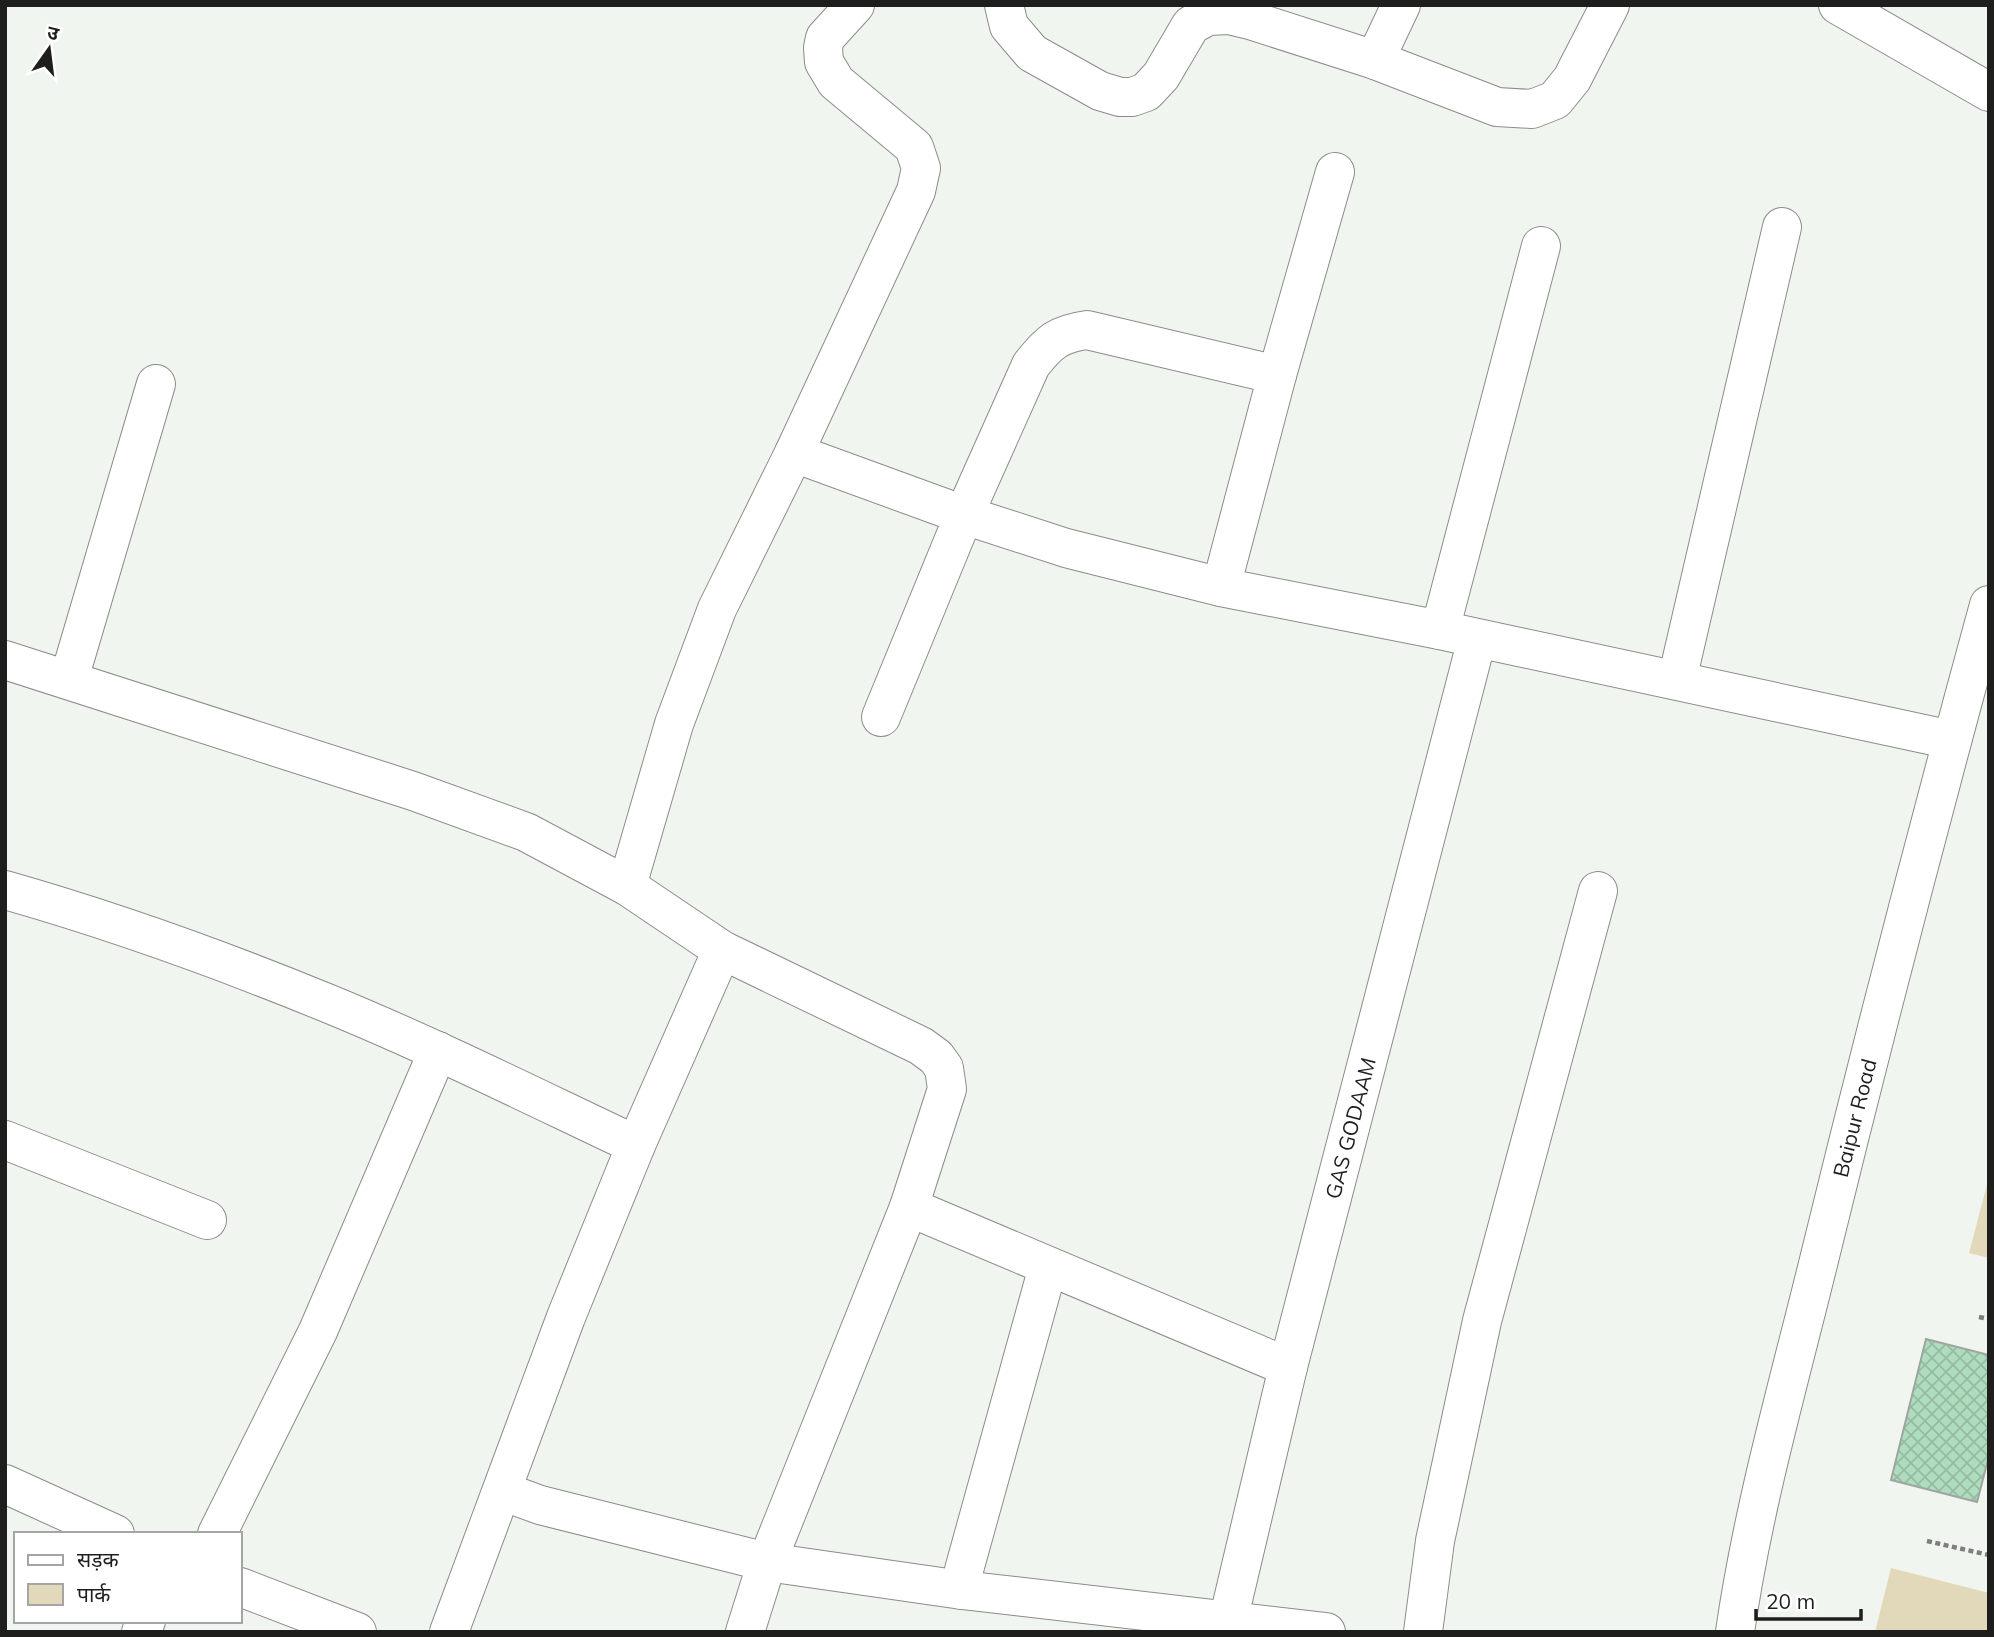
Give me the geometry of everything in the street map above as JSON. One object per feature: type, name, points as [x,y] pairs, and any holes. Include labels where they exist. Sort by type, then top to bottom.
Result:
[{"type":"street","points":[[627,886],[674,724],[717,609],[794,453],[916,191],[921,168],[914,147],[836,82],[824,62],[825,38],[855,5]]},
{"type":"street","points":[[1004,5],[1009,26],[1032,53],[1100,91],[1120,97],[1132,97],[1146,92],[1161,76],[1192,25],[1208,16],[1229,15],[1375,60],[1497,107],[1532,109],[1555,100],[1572,79],[1610,5]]},
{"type":"street","points":[[1375,60],[1401,5]]},
{"type":"street","points":[[1838,5],[1989,92]]},
{"type":"street","points":[[1221,587],[1277,375],[1335,172]]},
{"type":"street","points":[[1678,680],[1782,228]]},
{"type":"street","points":[[1440,630],[1541,246]]},
{"type":"street","points":[[881,717],[964,515],[1031,365],[1046,345],[1066,333],[1087,330],[1277,375]]},
{"type":"street","points":[[69,679],[156,384]]},
{"type":"street","points":[[794,453],[964,515],[1066,548],[1221,587],[1440,630],[1952,740]]},
{"type":"street","name":"Baipur Road","points":[[1735,1632],[1745,1559],[1894,960],[1989,605]]},
{"type":"street","name":"GAS GODAAM","points":[[1228,1621],[1288,1367],[1477,639]]},
{"type":"street","points":[[5,660],[413,791],[526,832],[627,886],[722,950],[921,1046],[936,1057],[944,1068],[947,1089],[909,1207],[767,1562],[745,1632]]},
{"type":"street","points":[[5,890],[177,946],[326,1003],[438,1051],[636,1146]]},
{"type":"street","points":[[1423,1632],[1435,1541],[1482,1321],[1598,891]]},
{"type":"street","points":[[449,1632],[566,1317],[636,1146],[722,950]]},
{"type":"street","points":[[218,1532],[317,1331],[438,1051]]},
{"type":"street","points":[[5,1140],[206,1220]]},
{"type":"street","points":[[909,1207],[1288,1367]]},
{"type":"street","points":[[962,1590],[964,1570],[1048,1267]]},
{"type":"street","points":[[5,1484],[112,1532]]},
{"type":"street","points":[[502,1491],[540,1504],[767,1562],[962,1590],[1326,1632]]},
{"type":"street","points":[[242,1588],[357,1632]]},
{"type":"path","points":[[1979,1317],[1989,1319]]},
{"type":"path","points":[[1927,1541],[1989,1555]]},
{"type":"green space","points":[[1989,1177],[1989,1258],[1969,1253]]},
{"type":"green space","points":[[1891,1568],[1989,1593],[1989,1632],[1875,1632]]},
{"type":"building","points":[[1926,1339],[1989,1355],[1989,1456],[1977,1502],[1891,1480]]}]
